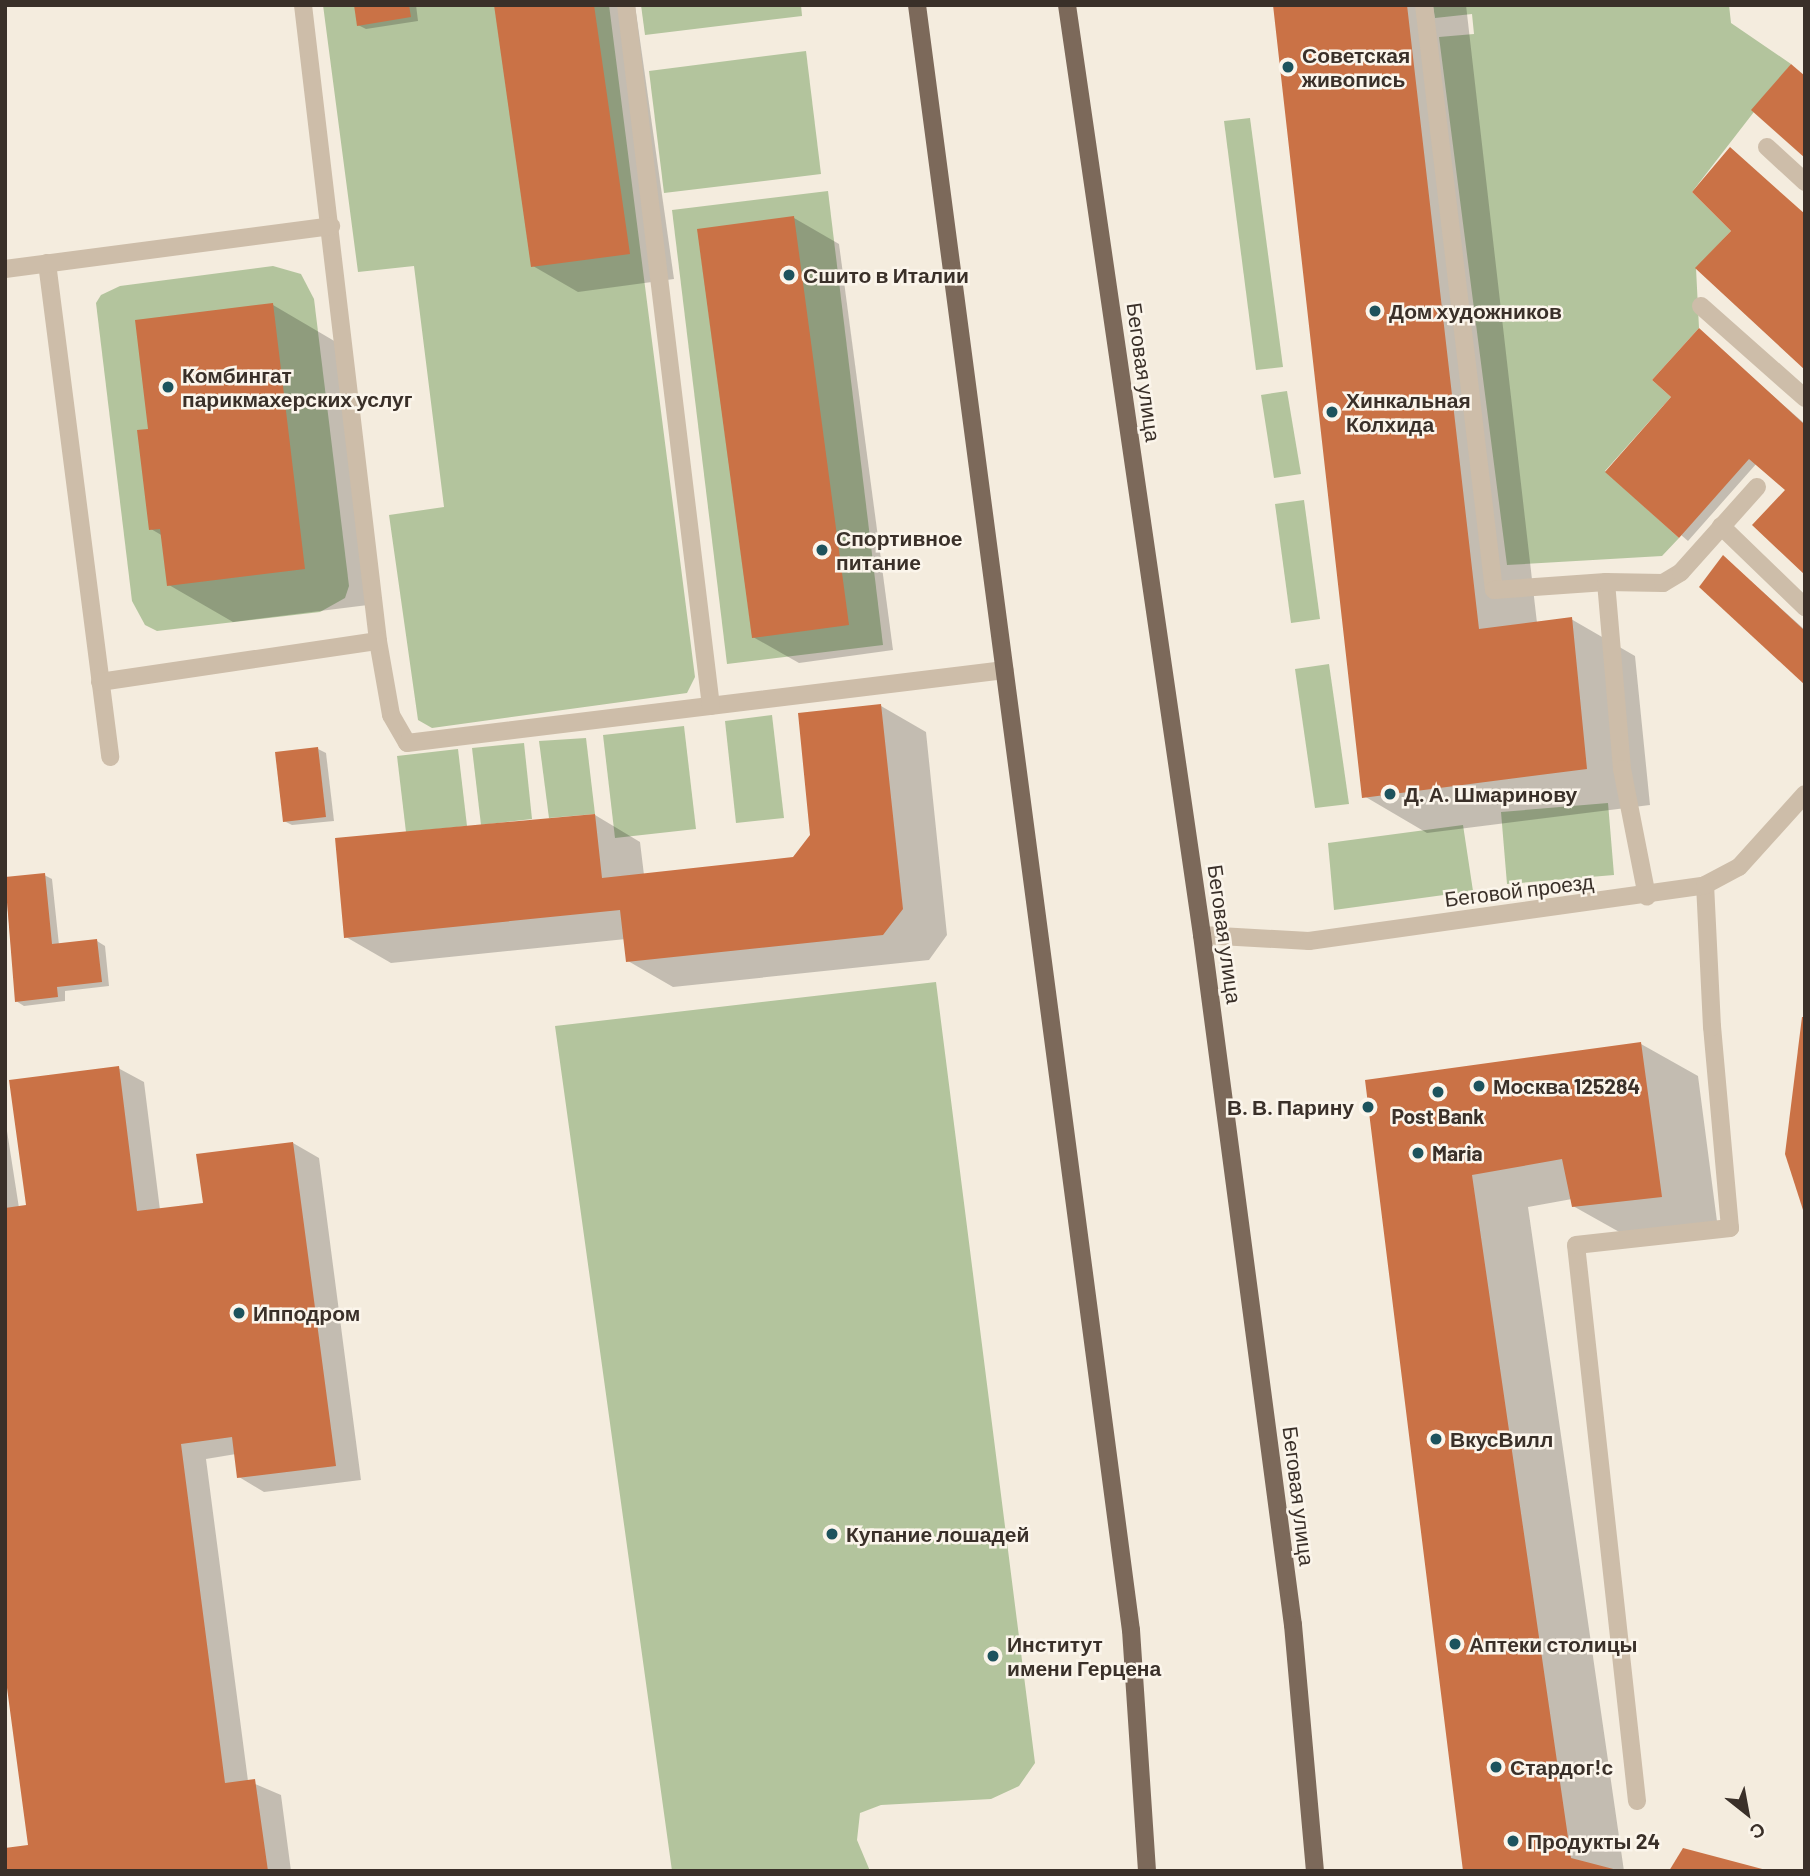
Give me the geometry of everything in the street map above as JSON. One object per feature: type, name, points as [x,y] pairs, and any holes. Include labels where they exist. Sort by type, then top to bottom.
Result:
[{"type":"main road","points":[[917,5],[1131,1630],[1147,1871]]},
{"type":"main road","name":"Беговая улица","points":[[1067,5],[1202,935],[1293,1625],[1315,1871]]},
{"type":"street","points":[[303,5],[379,641],[391,715],[407,743],[1005,670]]},
{"type":"street","points":[[626,5],[711,706]]},
{"type":"street","points":[[1424,5],[1494,590],[1606,582],[1663,583],[1681,572],[1757,488]]},
{"type":"street","points":[[1767,147],[1805,181]]},
{"type":"street","points":[[5,270],[331,226]]},
{"type":"street","points":[[47,263],[110,757]]},
{"type":"street","points":[[1701,306],[1805,398]]},
{"type":"street","points":[[1721,526],[1805,607]]},
{"type":"street","points":[[1606,582],[1622,769],[1647,897]]},
{"type":"street","points":[[100,682],[379,641]]},
{"type":"street","name":"Беговой проезд","points":[[1202,935],[1309,941],[1647,897],[1705,885],[1739,867],[1805,794]]},
{"type":"street","points":[[1637,1801],[1576,1245],[1730,1228],[1712,1027],[1705,885]]},
{"type":"green space","points":[[323,5],[609,5],[695,677],[687,693],[432,728],[418,720],[389,515],[444,507],[414,266],[358,272]]},
{"type":"green space","points":[[641,5],[801,5],[802,16],[645,35]]},
{"type":"green space","points":[[1433,5],[1729,5],[1731,23],[1791,64],[1692,192],[1731,231],[1696,268],[1699,328],[1652,380],[1671,397],[1605,471],[1679,538],[1662,556],[1507,565],[1439,37],[1474,34],[1472,14],[1435,18]]},
{"type":"green space","points":[[806,51],[821,174],[664,193],[649,71]]},
{"type":"green space","points":[[1250,118],[1283,367],[1256,370],[1224,121]]},
{"type":"green space","points":[[828,191],[883,645],[727,664],[672,210]]},
{"type":"green space","points":[[273,266],[301,274],[314,299],[349,586],[345,598],[320,612],[157,631],[145,625],[132,601],[96,303],[101,295],[120,286]]},
{"type":"green space","points":[[1287,391],[1301,474],[1274,478],[1261,395]]},
{"type":"green space","points":[[1304,500],[1320,619],[1291,623],[1275,504]]},
{"type":"green space","points":[[1329,664],[1349,804],[1315,808],[1295,669]]},
{"type":"green space","points":[[772,715],[784,818],[736,823],[725,721]]},
{"type":"green space","points":[[684,726],[696,829],[615,838],[603,735]]},
{"type":"green space","points":[[586,738],[595,814],[549,818],[539,741]]},
{"type":"green space","points":[[524,743],[532,819],[481,825],[472,748]]},
{"type":"green space","points":[[458,749],[467,826],[406,832],[397,756]]},
{"type":"green space","points":[[1608,803],[1614,875],[1507,884],[1501,812]]},
{"type":"green space","points":[[1463,825],[1473,891],[1334,910],[1328,843]]},
{"type":"green space","points":[[936,982],[1035,1763],[1019,1786],[991,1799],[881,1805],[860,1813],[857,1840],[870,1871],[672,1871],[555,1026]]},
{"type":"building","points":[[354,5],[409,5],[411,17],[357,26]]},
{"type":"building","points":[[494,5],[594,5],[630,254],[531,267]]},
{"type":"building","name":"Дом художников","points":[[1273,5],[1407,5],[1479,629],[1572,617],[1587,769],[1362,798]]},
{"type":"building","points":[[1791,64],[1805,76],[1805,158],[1751,110]]},
{"type":"building","points":[[1730,147],[1805,214],[1805,370],[1695,268],[1731,231],[1692,192]]},
{"type":"building","points":[[794,216],[849,625],[752,638],[697,229]]},
{"type":"building","points":[[273,303],[305,569],[167,586],[160,529],[149,530],[137,430],[148,429],[135,320]]},
{"type":"building","points":[[1699,328],[1805,425],[1805,575],[1752,525],[1785,490],[1749,459],[1679,538],[1605,472],[1671,397],[1652,380]]},
{"type":"building","points":[[1723,555],[1805,631],[1805,685],[1699,587]]},
{"type":"building","points":[[881,704],[903,909],[883,935],[626,962],[620,910],[344,938],[335,838],[595,814],[602,878],[793,857],[810,835],[798,713]]},
{"type":"building","points":[[318,747],[326,817],[283,822],[275,752]]},
{"type":"building","points":[[45,873],[52,944],[97,939],[102,982],[57,987],[58,997],[15,1002],[5,877]]},
{"type":"building","points":[[1802,1017],[1805,1017],[1804,1213],[1785,1154]]},
{"type":"building","points":[[1641,1042],[1662,1197],[1572,1207],[1562,1159],[1472,1175],[1571,1858],[1621,1871],[1463,1871],[1365,1080]]},
{"type":"building","points":[[119,1066],[137,1211],[203,1203],[196,1154],[293,1142],[336,1466],[237,1478],[232,1437],[181,1444],[225,1783],[255,1779],[268,1871],[7,1871],[5,1848],[28,1845],[5,1673],[5,1208],[26,1205],[9,1080]]},
{"type":"building","points":[[1683,1848],[1766,1870],[1766,1871],[1669,1871]]},
{"type":"place","name":"Советская живопись","points":[[1288,67]]},
{"type":"place","name":"Сшито в Италии","points":[[789,275]]},
{"type":"place","name":"Дом художников","points":[[1375,311]]},
{"type":"place","name":"Комбингат парикмахерских услуг","points":[[168,387]]},
{"type":"place","name":"Хинкальная Колхида","points":[[1332,412]]},
{"type":"place","name":"Спортивное питание","points":[[822,550]]},
{"type":"place","name":"Д. А. Шмаринову","points":[[1390,794]]},
{"type":"place","name":"Москва 125284","points":[[1479,1086]]},
{"type":"place","name":"Post Bank","points":[[1438,1092]]},
{"type":"place","name":"В. В. Парину","points":[[1368,1107]]},
{"type":"place","name":"Maria","points":[[1418,1153]]},
{"type":"place","name":"Ипподром","points":[[239,1313]]},
{"type":"place","name":"ВкусВилл","points":[[1436,1439]]},
{"type":"place","name":"Купание лошадей","points":[[832,1534]]},
{"type":"place","name":"Аптеки столицы","points":[[1455,1644]]},
{"type":"place","name":"Институт имени Герцена","points":[[993,1656]]},
{"type":"place","name":"Стардог!с","points":[[1496,1767]]},
{"type":"place","name":"Продукты 24","points":[[1513,1841]]}]
